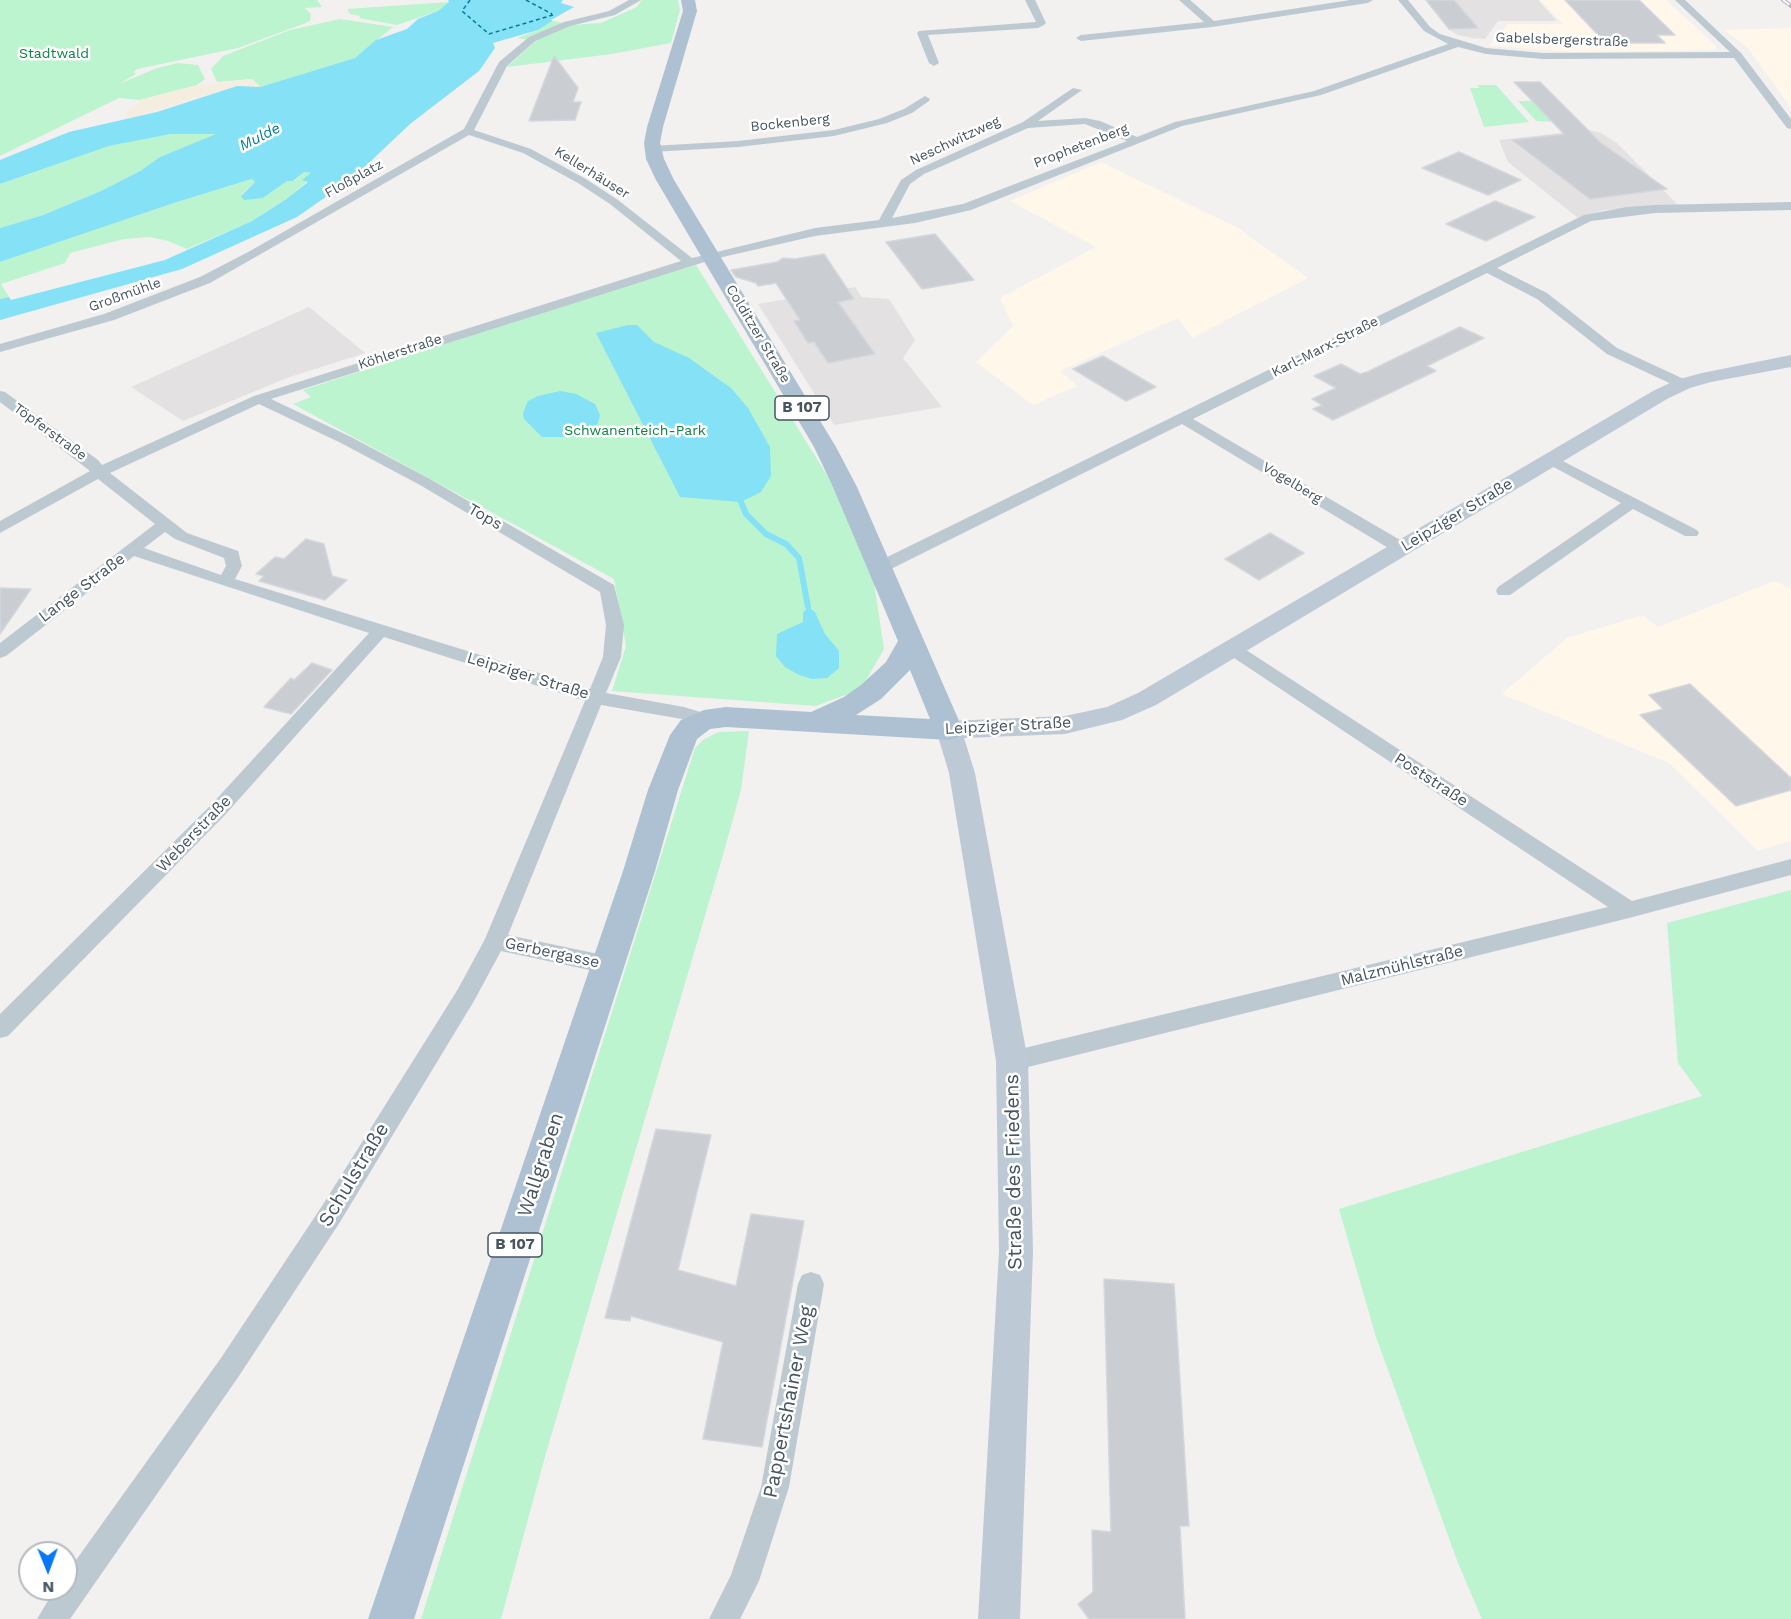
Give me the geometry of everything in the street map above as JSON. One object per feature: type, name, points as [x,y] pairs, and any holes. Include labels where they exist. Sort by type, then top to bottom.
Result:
[{"type":"main road","points":[[652,149],[655,127],[690,10],[688,0]]},
{"type":"main road","name":"Colditzer Straße","points":[[652,149],[700,259],[825,447],[845,487],[910,643],[950,730]]},
{"type":"main road","name":"Leipziger Straße","points":[[704,720],[726,717],[950,730],[1065,725],[1113,714],[1147,699],[1234,650],[1549,459],[1646,403],[1683,384],[1738,370],[1791,361]]},
{"type":"main road","points":[[816,722],[855,704],[871,692],[897,668],[910,643]]},
{"type":"main road","name":"Wallgraben","points":[[390,1619],[608,965],[663,790],[684,735],[704,720]]},
{"type":"main road","name":"Straße des Friedens","points":[[950,730],[962,773],[1012,1061],[1016,1251],[999,1619]]},
{"type":"street","points":[[468,131],[503,64],[528,42],[567,24],[612,13],[636,0]]},
{"type":"street","points":[[934,63],[922,33],[1041,23],[1037,10],[1030,0]]},
{"type":"street","points":[[1184,0],[1212,24]]},
{"type":"street","points":[[1081,38],[1212,24],[1368,0]]},
{"type":"street","name":"Gabelsbergerstraße","points":[[1403,0],[1427,28],[1457,44],[1486,51],[1533,56],[1738,55]]},
{"type":"street","points":[[1680,0],[1738,55],[1791,126]]},
{"type":"street","name":"Prophetenberg","points":[[700,259],[815,232],[915,219],[967,207],[1179,124],[1317,93],[1457,44]]},
{"type":"street","name":"Neschwitzweg","points":[[884,222],[904,182],[920,172],[1027,124],[1077,90]]},
{"type":"street","name":"Bockenberg","points":[[652,149],[738,144],[834,133],[883,121],[908,111],[925,99]]},
{"type":"street","name":"Neschwitzweg","points":[[1027,124],[1085,121],[1096,123],[1137,141]]},
{"type":"street","name":"Floßplatz","points":[[254,254],[468,131]]},
{"type":"street","name":"Kellerhäuser","points":[[468,131],[527,151],[582,182],[700,259]]},
{"type":"street","name":"Karl-Marx-Straße","points":[[879,568],[1578,222],[1598,215],[1655,209],[1791,206]]},
{"type":"street","name":"Großmühle","points":[[0,348],[109,317],[205,280],[254,254]]},
{"type":"street","name":"Köhlerstraße","points":[[0,528],[99,472],[259,399],[393,354],[700,259]]},
{"type":"street","points":[[1485,267],[1542,296],[1612,351],[1683,384]]},
{"type":"street","name":"Töpferstraße","points":[[0,395],[93,464],[99,472]]},
{"type":"street","name":"Tops","points":[[259,399],[346,440],[425,482],[608,589],[615,625],[612,657],[594,697]]},
{"type":"street","name":"Vogelberg","points":[[1183,419],[1401,548]]},
{"type":"street","points":[[1549,459],[1691,532]]},
{"type":"street","points":[[99,472],[181,536],[232,555],[234,566],[225,582]]},
{"type":"street","points":[[1504,591],[1632,502]]},
{"type":"street","name":"Lange Straße","points":[[0,652],[165,524]]},
{"type":"street","name":"Leipziger Straße","points":[[132,550],[225,582],[594,697],[684,713],[704,720]]},
{"type":"street","name":"Weberstraße","points":[[0,1029],[217,811],[381,630]]},
{"type":"street","name":"Poststraße","points":[[1234,650],[1629,910]]},
{"type":"street","name":"Schulstraße","points":[[52,1619],[230,1367],[331,1214],[466,995],[495,941],[594,697]]},
{"type":"street","name":"Malzmühlstraße","points":[[1012,1061],[1629,910],[1791,867]]},
{"type":"street","name":"Gerbergasse","points":[[495,941],[608,965]]},
{"type":"street","name":"Pappertshainer Weg","points":[[724,1619],[744,1581],[775,1487],[811,1284]]},
{"type":"shaded area","points":[[1426,0],[1538,0],[1557,21],[1498,21],[1485,39],[1472,38],[1449,30]]},
{"type":"shaded area","points":[[1540,0],[1666,0],[1715,45],[1717,50],[1574,52],[1489,46],[1508,24],[1563,24]]},
{"type":"shaded area","points":[[1791,28],[1791,108],[1748,48],[1724,30]]},
{"type":"shaded area","points":[[1589,130],[1601,133],[1618,144],[1679,206],[1604,210],[1578,218],[1508,162],[1499,140]]},
{"type":"shaded area","points":[[1101,162],[1238,228],[1308,278],[1192,338],[1178,318],[1060,371],[1077,386],[1033,405],[976,362],[1013,326],[1000,298],[1096,247],[1010,201]]},
{"type":"shaded area","points":[[855,287],[862,297],[889,299],[915,340],[903,358],[942,407],[834,425],[758,304]]},
{"type":"shaded area","points":[[309,307],[365,353],[287,378],[183,421],[131,387]]},
{"type":"shaded area","points":[[1775,581],[1791,589],[1791,841],[1758,851],[1669,763],[1502,694],[1567,638],[1643,615],[1658,627]]},
{"type":"green space","name":"Stadtwald","points":[[0,0],[317,0],[322,7],[305,8],[311,14],[310,21],[306,23],[238,48],[137,69],[134,72],[136,74],[119,84],[157,68],[178,63],[198,65],[205,79],[197,85],[140,100],[119,98],[0,156]]},
{"type":"green space","points":[[642,0],[678,0],[680,10],[671,43],[612,54],[507,67],[535,41],[517,38],[538,30],[550,20],[572,25],[601,23],[637,7]]},
{"type":"green space","points":[[449,2],[438,11],[397,25],[359,18],[360,16],[350,14],[347,9]]},
{"type":"green space","points":[[340,19],[393,27],[355,58],[260,87],[252,79],[217,82],[211,69],[223,56],[290,30]]},
{"type":"green space","points":[[1478,85],[1496,85],[1529,122],[1484,127],[1470,88],[1479,88]]},
{"type":"green space","points":[[1518,101],[1532,101],[1554,122],[1536,121]]},
{"type":"green space","points":[[171,134],[218,134],[160,157],[140,171],[101,191],[43,215],[0,228],[0,184],[109,146]]},
{"type":"green space","points":[[304,172],[312,173],[308,181],[285,200],[252,221],[187,249],[150,237],[124,239],[70,253],[65,263],[1,284],[9,297],[0,299],[0,262],[174,203],[253,179],[256,181],[241,195],[263,198],[287,181],[294,181]]},
{"type":"green space","name":"Schwanenteich-Park","points":[[696,265],[840,496],[873,576],[884,649],[861,689],[816,706],[612,691],[626,646],[614,579],[293,404],[311,397],[303,390]]},
{"type":"green space","points":[[749,731],[741,790],[723,855],[546,1453],[501,1619],[421,1619],[695,748],[704,739],[719,732]]},
{"type":"green space","points":[[1791,890],[1791,1619],[1482,1619],[1458,1563],[1376,1337],[1339,1209],[1702,1096],[1678,1063],[1667,923]]},
{"type":"sand","points":[[252,79],[260,87],[237,86],[128,119],[125,113],[140,100],[197,85]]},
{"type":"water","name":"Mulde","points":[[448,0],[563,0],[561,3],[574,7],[538,30],[493,43],[495,48],[479,71],[410,124],[353,178],[297,217],[182,269],[0,320],[0,299],[9,297],[11,300],[165,260],[252,221],[308,182],[302,180],[311,173],[304,172],[263,198],[244,200],[241,196],[255,182],[252,179],[0,262],[0,228],[43,215],[101,191],[140,171],[160,157],[216,134],[171,134],[109,146],[0,184],[0,160],[69,132],[157,112],[237,86],[260,87],[355,58],[376,40],[407,29],[418,19],[438,11],[449,2]]},
{"type":"water","points":[[637,325],[654,342],[689,358],[731,388],[748,408],[770,447],[771,476],[761,492],[741,502],[680,497],[596,333]]},
{"type":"water","points":[[560,391],[576,394],[595,404],[600,415],[598,423],[591,431],[578,437],[542,437],[524,419],[523,413],[528,401]]},
{"type":"water","points":[[808,607],[815,612],[825,634],[839,651],[839,668],[827,678],[812,679],[799,675],[785,667],[776,656],[777,634],[803,622],[803,613]]},
{"type":"building","points":[[1426,0],[1454,0],[1478,28],[1449,29]]},
{"type":"building","points":[[1565,0],[1639,0],[1675,35],[1657,35],[1665,43],[1612,43],[1606,37],[1600,37]]},
{"type":"building","points":[[554,56],[578,88],[573,102],[581,102],[575,120],[529,121]]},
{"type":"building","points":[[1514,82],[1540,82],[1601,143],[1667,189],[1590,199],[1512,140],[1564,134]]},
{"type":"building","points":[[1459,152],[1521,180],[1488,195],[1422,168]]},
{"type":"building","points":[[1495,201],[1535,217],[1486,241],[1446,224]]},
{"type":"building","points":[[935,234],[974,280],[922,289],[886,242]]},
{"type":"building","points":[[824,254],[854,299],[838,302],[875,354],[828,363],[814,342],[808,343],[794,321],[800,320],[776,283],[758,286],[756,283],[736,277],[731,270],[777,262],[783,258],[795,259]]},
{"type":"building","points":[[1460,327],[1484,338],[1427,366],[1436,371],[1333,420],[1313,409],[1322,405],[1312,399],[1336,388],[1314,376],[1341,364],[1360,374],[1367,372]]},
{"type":"building","points":[[1103,356],[1156,387],[1126,401],[1073,369]]},
{"type":"building","points":[[1270,533],[1304,553],[1259,580],[1225,559]]},
{"type":"building","points":[[306,539],[324,544],[332,576],[347,580],[325,600],[259,581],[264,576],[256,574],[275,557],[284,559]]},
{"type":"building","points":[[0,588],[31,589],[0,634]]},
{"type":"building","points":[[312,663],[332,670],[291,714],[264,707],[291,678],[294,680]]},
{"type":"building","points":[[1690,684],[1791,778],[1791,790],[1736,806],[1640,715],[1663,709],[1649,695]]},
{"type":"building","points":[[656,1129],[711,1135],[678,1270],[736,1286],[751,1214],[804,1221],[762,1447],[703,1439],[723,1342],[631,1316],[630,1321],[605,1318]]},
{"type":"building","points":[[1104,1279],[1174,1284],[1189,1526],[1180,1526],[1185,1619],[1089,1619],[1078,1604],[1093,1592],[1092,1530],[1111,1532]]},
{"type":"waterway","points":[[741,502],[746,514],[766,534],[786,544],[799,558],[808,607]]},
{"type":"ferry route","points":[[470,0],[462,11],[489,34],[553,15]]},
{"type":"ferry route","points":[[526,0],[552,14]]},
{"type":"railway","points":[[1783,0],[1791,6]]}]
